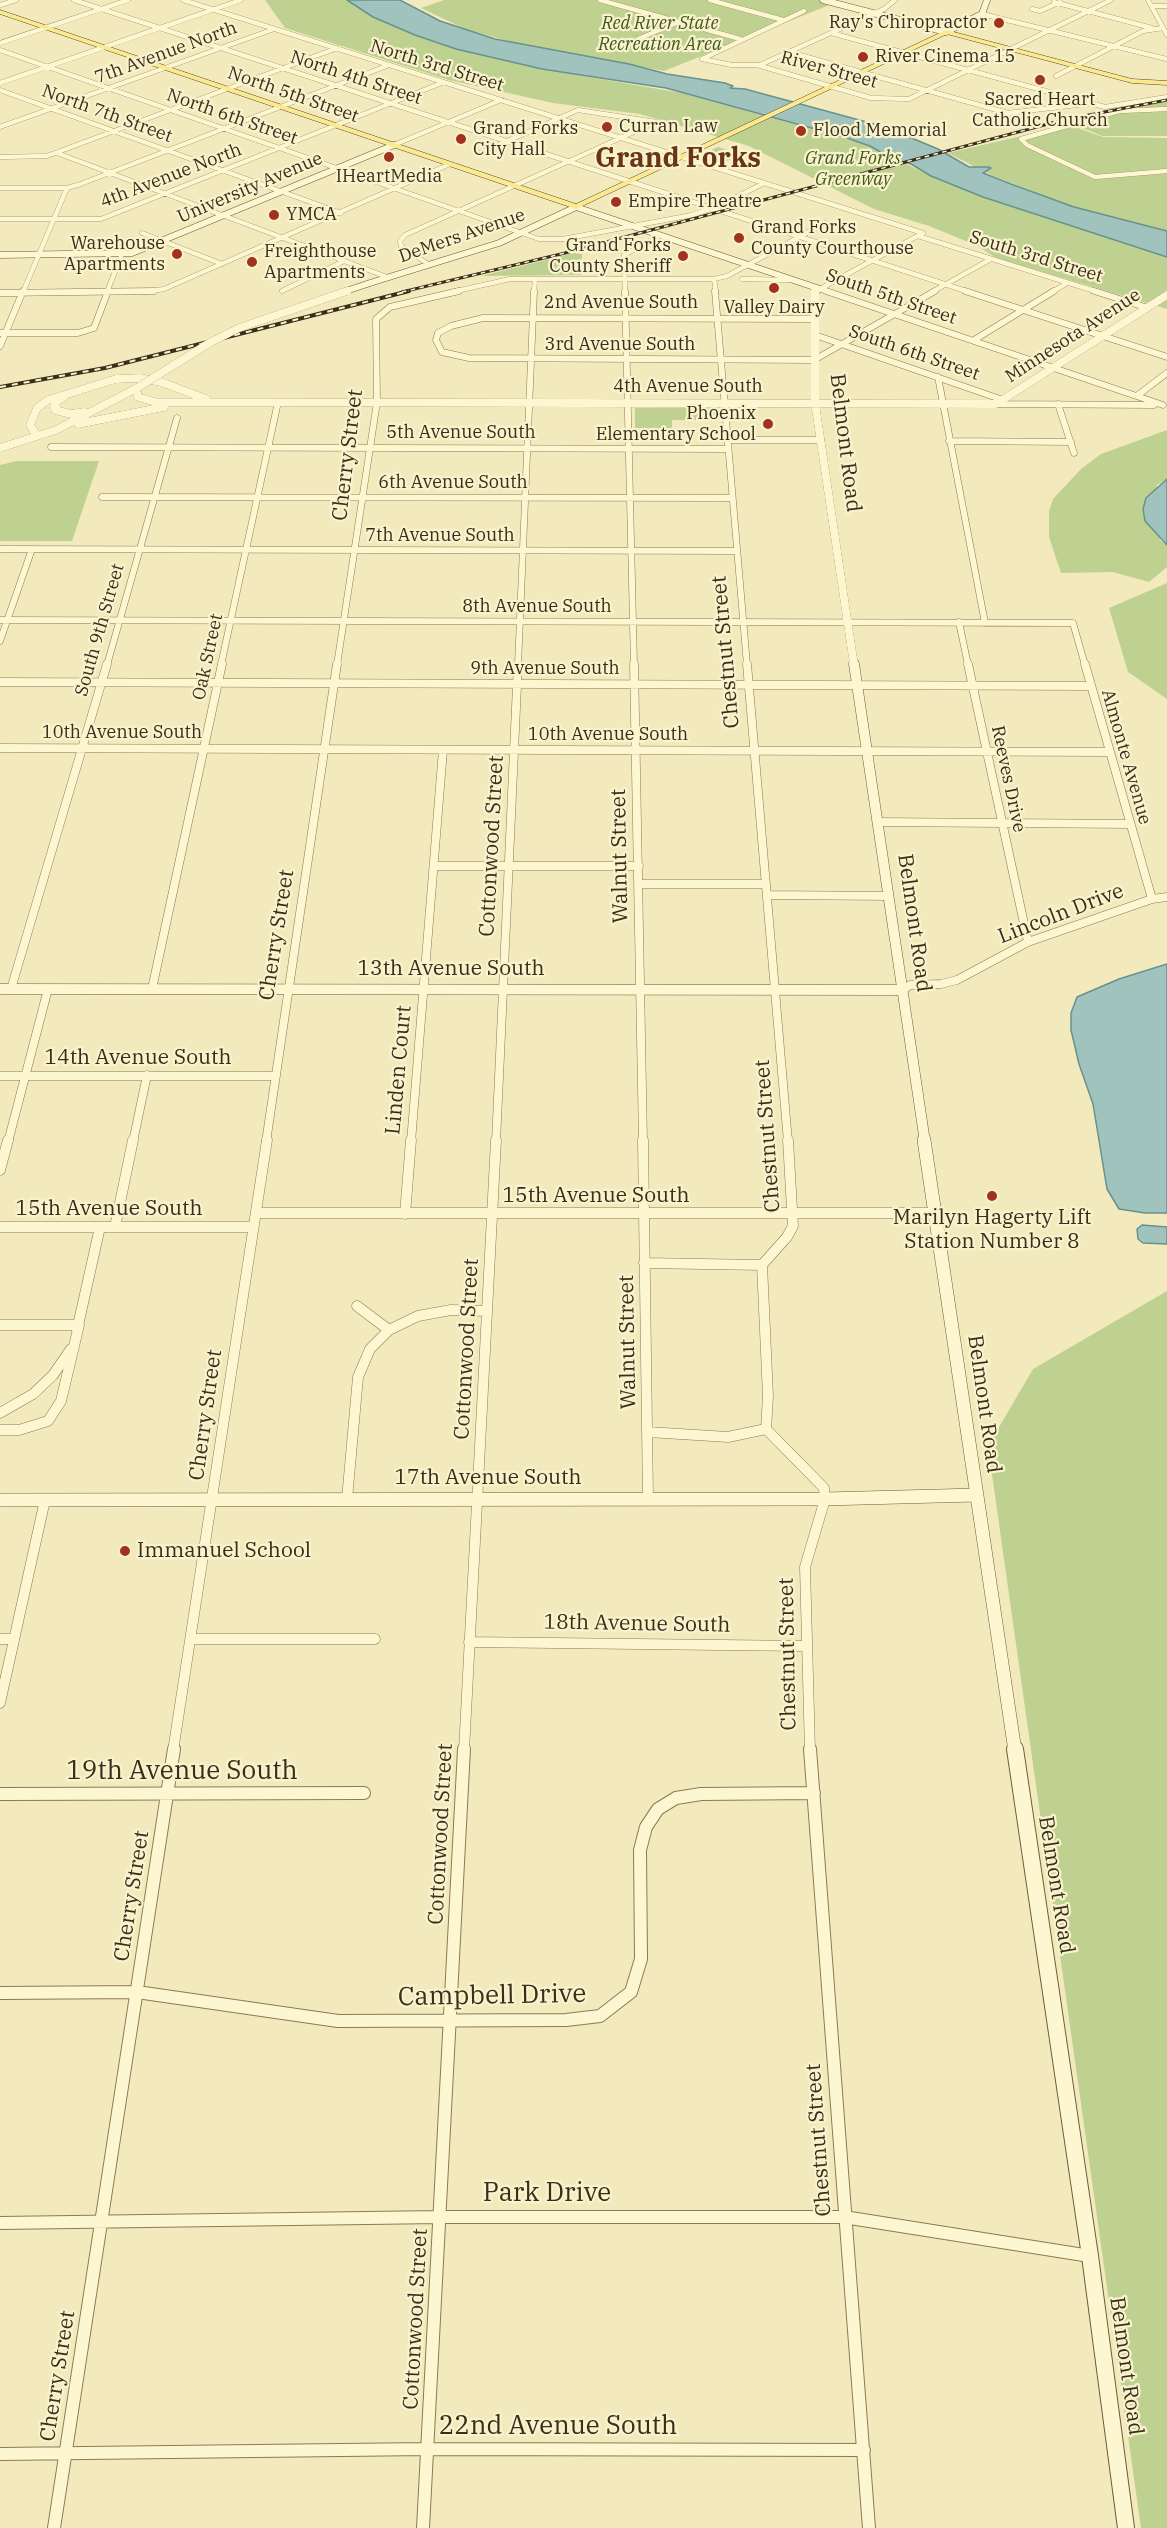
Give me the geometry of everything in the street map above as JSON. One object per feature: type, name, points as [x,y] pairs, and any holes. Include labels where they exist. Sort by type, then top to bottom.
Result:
[{"type":"main road","name":"North 5th Street","points":[[0,12],[576,207]]},
{"type":"main road","points":[[946,32],[1137,82],[1167,83]]},
{"type":"main road","name":"DeMers Avenue","points":[[576,207],[946,32]]},
{"type":"street","points":[[0,5],[16,0]]},
{"type":"street","name":"North 4th Street","points":[[74,0],[1167,357]]},
{"type":"street","points":[[0,43],[128,0]]},
{"type":"street","name":"North 3rd Street","points":[[183,0],[682,157]]},
{"type":"street","points":[[0,83],[241,0]]},
{"type":"street","points":[[600,0],[740,39]]},
{"type":"street","points":[[710,0],[783,20]]},
{"type":"street","points":[[823,0],[946,32]]},
{"type":"street","points":[[744,65],[760,63],[831,33],[890,7],[895,0]]},
{"type":"street","points":[[987,0],[982,14],[1167,60]]},
{"type":"street","name":"River Street","points":[[757,65],[880,100],[909,99],[1111,0]]},
{"type":"street","points":[[1148,0],[1165,31]]},
{"type":"street","points":[[1032,12],[1040,11],[1058,2],[1165,31]]},
{"type":"street","points":[[1152,6],[1167,6]]},
{"type":"street","points":[[804,10],[704,56],[702,59],[757,65],[787,51],[1012,114],[1091,103]]},
{"type":"street","name":"DeMers Avenue","points":[[946,32],[982,14]]},
{"type":"street","points":[[1017,22],[1025,18]]},
{"type":"street","points":[[638,39],[679,22]]},
{"type":"street","name":"7th Avenue North","points":[[0,127],[274,28]]},
{"type":"street","points":[[1056,76],[1152,28]]},
{"type":"street","points":[[831,33],[1105,107],[1167,97]]},
{"type":"street","points":[[0,163],[2,157],[43,157],[57,153],[337,48]]},
{"type":"street","name":"North 6th Street","points":[[0,50],[550,241],[635,226],[714,208],[764,183]]},
{"type":"street","points":[[0,188],[67,188],[389,65]]},
{"type":"street","name":"4th Avenue North","points":[[0,219],[101,219],[444,82]]},
{"type":"street","name":"North 7th Street","points":[[0,90],[341,213]]},
{"type":"street","name":"University Avenue","points":[[0,255],[122,254],[162,241],[501,100]]},
{"type":"street","points":[[1167,109],[1119,111],[1022,137],[1021,141],[1099,177],[1135,172],[1167,171]]},
{"type":"street","points":[[428,264],[405,251],[400,241],[405,235],[656,122],[578,110],[480,153]]},
{"type":"street","points":[[57,153],[387,277]]},
{"type":"street","name":"South 3rd Street","points":[[682,157],[1145,307]]},
{"type":"street","points":[[0,293],[108,293],[164,290],[450,164]]},
{"type":"street","points":[[0,346],[3,333],[67,188]]},
{"type":"street","name":"DeMers Avenue","points":[[0,448],[57,430],[137,388],[232,332],[387,277],[523,233],[576,207]]},
{"type":"street","name":"South 5th Street","points":[[576,207],[1163,405]]},
{"type":"street","points":[[535,279],[714,279],[728,276],[825,224]]},
{"type":"street","points":[[142,233],[222,264]]},
{"type":"street","points":[[820,289],[920,234]]},
{"type":"street","name":"Walnut Street","points":[[648,1499],[639,866],[624,255],[661,235]]},
{"type":"street","points":[[3,333],[90,331],[97,325],[122,254]]},
{"type":"street","points":[[814,360],[991,259]]},
{"type":"street","points":[[282,291],[344,261]]},
{"type":"street","name":"Cherry Street","points":[[54,2528],[192,1639],[308,867],[322,750],[336,683],[371,448],[377,402],[376,319],[384,310],[490,282],[535,279]]},
{"type":"street","name":"Cottonwood Street","points":[[423,2528],[492,1213],[535,279]]},
{"type":"street","name":"Chestnut Street","points":[[714,279],[723,359],[736,551],[794,1213],[794,1226],[762,1265]]},
{"type":"street","points":[[742,279],[793,280]]},
{"type":"street","points":[[974,340],[1067,283]]},
{"type":"street","name":"Belmont Road","points":[[820,289],[815,292],[815,404],[1090,2256],[1126,2528]]},
{"type":"street","name":"Minnesota Avenue","points":[[1000,402],[1145,307],[1166,296]]},
{"type":"street","name":"2nd Avenue South","points":[[436,340],[438,333],[451,326],[483,318],[814,319]]},
{"type":"street","name":"South 6th Street","points":[[814,335],[938,377],[1000,402]]},
{"type":"street","name":"3rd Avenue South","points":[[436,340],[442,352],[454,356],[532,360],[814,360]]},
{"type":"street","points":[[1138,395],[1167,374]]},
{"type":"street","points":[[938,377],[985,623]]},
{"type":"street","points":[[37,436],[30,425],[37,408],[60,394],[116,379],[141,378],[239,402]]},
{"type":"street","points":[[94,384],[61,398],[53,407],[60,413],[71,414],[102,406]]},
{"type":"street","points":[[137,388],[138,398],[143,400],[213,402]]},
{"type":"street","points":[[180,389],[213,402]]},
{"type":"street","points":[[57,430],[118,414],[213,402]]},
{"type":"street","name":"4th Avenue South","points":[[213,402],[815,404],[1000,402],[1163,405]]},
{"type":"street","name":"Oak Street","points":[[152,989],[220,682],[278,402]]},
{"type":"street","points":[[1058,404],[1074,453]]},
{"type":"street","name":"South 9th Street","points":[[5,989],[84,748],[118,620],[177,418]]},
{"type":"street","points":[[727,440],[821,440]]},
{"type":"street","points":[[949,441],[1071,442]]},
{"type":"street","name":"5th Avenue South","points":[[51,447],[728,449]]},
{"type":"street","name":"6th Avenue South","points":[[102,497],[732,498]]},
{"type":"street","name":"7th Avenue South","points":[[0,549],[736,551]]},
{"type":"street","points":[[0,641],[4,620],[32,549]]},
{"type":"street","name":"8th Avenue South","points":[[4,620],[1073,623]]},
{"type":"street","name":"Reeves Drive","points":[[959,622],[1028,942]]},
{"type":"street","name":"Almonte Avenue","points":[[1073,623],[1152,899]]},
{"type":"street","name":"9th Avenue South","points":[[0,682],[857,683],[1090,686]]},
{"type":"street","name":"10th Avenue South","points":[[0,748],[1109,752]]},
{"type":"street","name":"Linden Court","points":[[405,1214],[443,750]]},
{"type":"street","points":[[878,822],[1130,824]]},
{"type":"street","points":[[435,866],[639,866]]},
{"type":"street","points":[[639,884],[766,884]]},
{"type":"street","points":[[767,895],[889,896]]},
{"type":"street","name":"Lincoln Drive","points":[[903,990],[910,985],[941,984],[957,980],[1028,942],[1152,899],[1167,897]]},
{"type":"street","name":"13th Avenue South","points":[[5,989],[775,988],[903,990]]},
{"type":"street","points":[[0,1170],[48,989]]},
{"type":"street","name":"14th Avenue South","points":[[0,1076],[276,1076]]},
{"type":"street","points":[[115,1227],[147,1076]]},
{"type":"street","name":"15th Avenue South","points":[[256,1214],[936,1213]]},
{"type":"street","name":"15th Avenue South","points":[[0,1227],[254,1227]]},
{"type":"street","points":[[0,1430],[19,1430],[48,1421],[61,1401],[100,1227]]},
{"type":"street","points":[[644,1263],[762,1265],[768,1396],[766,1429],[824,1488],[825,1499]]},
{"type":"street","points":[[357,1306],[389,1330]]},
{"type":"street","points":[[347,1499],[358,1377],[370,1349],[389,1330],[418,1316],[451,1310],[487,1311]]},
{"type":"street","points":[[0,1325],[79,1325]]},
{"type":"street","points":[[0,1413],[33,1394],[53,1376],[71,1348],[79,1325]]},
{"type":"street","points":[[648,1432],[729,1437],[766,1429]]},
{"type":"street","name":"17th Avenue South","points":[[0,1500],[825,1499],[976,1495]]},
{"type":"street","name":"Chestnut Street","points":[[825,1499],[805,1567],[805,1646],[844,2217],[869,2528]]},
{"type":"street","points":[[0,1703],[45,1500]]},
{"type":"street","points":[[0,1639],[14,1639]]},
{"type":"street","points":[[192,1639],[375,1639]]},
{"type":"street","name":"18th Avenue South","points":[[469,1642],[805,1646]]},
{"type":"street","name":"19th Avenue South","points":[[0,1794],[364,1793]]},
{"type":"street","name":"Campbell Drive","points":[[0,1993],[137,1992],[338,2021],[566,2020],[600,2016],[632,1992],[641,1959],[640,1850],[645,1827],[658,1809],[676,1798],[701,1794],[814,1793]]},
{"type":"street","name":"Park Drive","points":[[0,2223],[440,2217],[844,2217],[1090,2256]]},
{"type":"street","name":"22nd Avenue South","points":[[0,2454],[427,2449],[864,2450]]},
{"type":"green space","name":"Grand Forks Greenway","points":[[265,0],[347,0],[373,17],[451,47],[542,69],[682,93],[865,144],[931,176],[983,197],[1167,257],[1167,309],[996,258],[978,246],[929,226],[874,209],[749,146],[640,114],[553,103],[449,80],[285,28]]},
{"type":"green space","name":"Red River State Recreation Area","points":[[444,0],[818,0],[832,4],[664,71],[520,44],[465,29],[421,8]]},
{"type":"green space","points":[[1167,100],[1167,136],[1102,136],[1073,124]]},
{"type":"green space","points":[[1069,125],[1103,137],[1167,138],[1167,231],[1074,207],[991,175],[948,153]]},
{"type":"green space","points":[[718,147],[742,154],[720,164],[696,157]]},
{"type":"green space","points":[[574,253],[582,254],[581,275],[481,276]]},
{"type":"green space","points":[[635,408],[715,408],[716,420],[672,420],[672,429],[635,428]]},
{"type":"green space","points":[[1167,430],[1167,479],[1157,485],[1160,540],[1167,545],[1167,567],[1149,582],[1113,572],[1061,573],[1049,537],[1049,511],[1053,499],[1081,469],[1101,454]]},
{"type":"green space","points":[[17,461],[99,461],[72,541],[0,541],[0,465]]},
{"type":"green space","points":[[1167,583],[1167,699],[1128,672],[1109,608]]},
{"type":"green space","points":[[1167,1291],[1167,2528],[1141,2528],[988,1446],[1033,1369]]},
{"type":"water","points":[[347,0],[400,0],[440,21],[495,39],[629,64],[667,74],[725,83],[733,86],[730,88],[745,89],[885,127],[938,149],[969,167],[989,167],[991,168],[983,173],[1011,184],[1074,207],[1167,231],[1167,257],[983,197],[931,176],[911,164],[891,158],[870,146],[844,137],[666,88],[542,69],[456,49],[373,17]]},
{"type":"water","points":[[1167,479],[1167,545],[1145,521],[1143,509],[1146,498]]},
{"type":"water","points":[[1167,964],[1167,1213],[1145,1213],[1119,1209],[1107,1189],[1093,1104],[1079,1064],[1071,1030],[1071,1013],[1077,997],[1119,979]]},
{"type":"water","points":[[1142,1225],[1167,1227],[1167,1244],[1143,1243],[1138,1239],[1137,1229]]},
{"type":"railway","points":[[402,292],[565,253],[1063,120],[1167,100]]},
{"type":"railway","points":[[0,387],[105,368],[409,291]]},
{"type":"place","name":"Ray's Chiropractor","points":[[999,23]]},
{"type":"place","name":"River Cinema 15","points":[[863,57]]},
{"type":"place","name":"Sacred Heart Catholic Church","points":[[1040,80]]},
{"type":"place","name":"Curran Law","points":[[607,127]]},
{"type":"place","name":"Flood Memorial","points":[[801,131]]},
{"type":"place","name":"Grand Forks City Hall","points":[[461,139]]},
{"type":"place","name":"IHeartMedia","points":[[389,157]]},
{"type":"place","name":"Empire Theatre","points":[[616,202]]},
{"type":"place","name":"YMCA","points":[[274,215]]},
{"type":"place","name":"Grand Forks County Courthouse","points":[[739,238]]},
{"type":"place","name":"Warehouse Apartments","points":[[177,254]]},
{"type":"place","name":"Grand Forks County Sheriff","points":[[683,256]]},
{"type":"place","name":"Freighthouse Apartments","points":[[252,262]]},
{"type":"place","name":"Valley Dairy","points":[[774,288]]},
{"type":"place","name":"Phoenix Elementary School","points":[[768,424]]},
{"type":"place","name":"Marilyn Hagerty Lift Station Number 8","points":[[992,1196]]},
{"type":"place","name":"Immanuel School","points":[[125,1551]]},
{"type":"district","name":"Grand Forks","points":[[678,159]]}]
